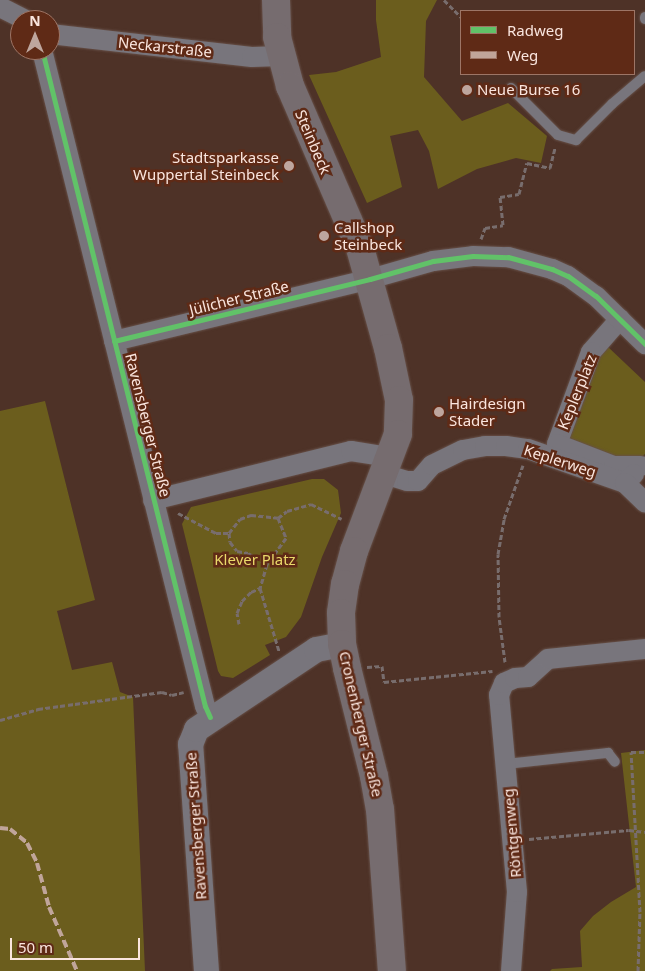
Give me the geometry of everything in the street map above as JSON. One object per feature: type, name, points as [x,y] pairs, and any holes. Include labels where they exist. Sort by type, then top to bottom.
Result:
[{"type":"main road","name":"Steinbeck","points":[[276,0],[277,37],[281,56],[306,127],[360,248],[370,279]]},
{"type":"main road","name":"Cronenberger Straße","points":[[370,279],[399,400],[398,434],[354,551],[345,584],[341,613],[342,644],[374,776],[380,809],[392,971]]},
{"type":"street","name":"Neckarstraße","points":[[60,35],[252,57],[281,56]]},
{"type":"street","name":"Ravensberger Straße","points":[[44,60],[153,500],[205,706],[210,717],[196,729],[190,744],[206,971]]},
{"type":"street","name":"Jülicher Straße","points":[[114,342],[370,279],[433,261],[473,256],[508,257],[552,268],[568,276],[596,296],[645,344]]},
{"type":"street","name":"Keplerplatz","points":[[620,319],[591,352],[557,444],[614,466],[643,464]]},
{"type":"street","name":"Keplerweg","points":[[387,465],[407,481],[418,481],[432,466],[463,450],[485,446],[506,446],[528,449],[626,483]]},
{"type":"street","points":[[153,500],[351,451],[387,465]]},
{"type":"street","points":[[643,464],[626,483],[645,502]]},
{"type":"street","points":[[210,717],[316,649],[342,644]]},
{"type":"street","name":"Röntgenweg","points":[[511,971],[517,892],[500,695],[504,683],[515,678],[528,677],[548,659],[645,649]]},
{"type":"lane","points":[[511,88],[558,135],[576,140],[612,104],[645,76]]},
{"type":"lane","points":[[506,764],[608,753],[616,762]]},
{"type":"path","points":[[444,0],[460,16]]},
{"type":"path","points":[[473,256],[485,228],[503,225],[500,197],[519,194],[527,163],[550,168],[558,135]]},
{"type":"path","points":[[503,649],[499,617],[498,554],[504,519],[522,468]]},
{"type":"path","points":[[153,500],[216,533],[229,534]]},
{"type":"path","points":[[267,564],[248,553],[237,551],[230,542],[229,534],[240,519],[251,516],[278,518],[286,511],[311,504],[336,517]]},
{"type":"path","points":[[276,641],[260,588],[267,564],[286,538],[278,518]]},
{"type":"path","points":[[239,624],[237,613],[242,602],[251,592],[260,588]]},
{"type":"path","points":[[372,667],[382,666],[384,682],[480,672]]},
{"type":"path","points":[[0,720],[38,709],[162,692],[172,695]]},
{"type":"path","points":[[638,971],[640,916],[631,752],[645,752]]},
{"type":"path","points":[[512,841],[635,830],[645,832]]},
{"type":"path","points":[[640,916],[645,916]]},
{"type":"green space","points":[[376,0],[437,0],[426,21],[424,77],[462,121],[508,103],[547,136],[541,163],[516,158],[477,169],[438,189],[429,151],[418,130],[390,136],[402,187],[367,203],[309,75],[336,72],[381,57],[376,20]]},
{"type":"green space","points":[[607,346],[645,382],[645,454],[643,456],[616,461],[568,438],[591,369]]},
{"type":"green space","points":[[45,401],[95,600],[57,611],[72,670],[112,662],[120,692],[133,697],[145,971],[0,971],[0,411]]},
{"type":"green space","name":"Klever Platz","points":[[312,479],[324,479],[338,490],[341,513],[322,557],[301,617],[286,637],[265,645],[270,655],[233,678],[221,676],[218,671],[182,524],[191,507]]},
{"type":"green space","points":[[645,750],[645,971],[550,971],[552,969],[582,967],[580,931],[593,916],[611,902],[636,887],[621,753]]},
{"type":"marked path","points":[[0,828],[10,829],[27,843],[37,863],[49,907],[77,971]]},
{"type":"cycle path","points":[[44,60],[205,706],[210,717]]},
{"type":"cycle path","points":[[114,341],[370,279],[433,261],[473,256],[508,257],[552,269],[568,276],[596,296],[645,344]]},
{"type":"place","name":"Neue Burse 16","points":[[467,90]]},
{"type":"place","name":"Stadtsparkasse Wuppertal Steinbeck","points":[[289,166]]},
{"type":"place","name":"Callshop Steinbeck","points":[[324,236]]},
{"type":"place","name":"Hairdesign Stader","points":[[439,412]]}]
